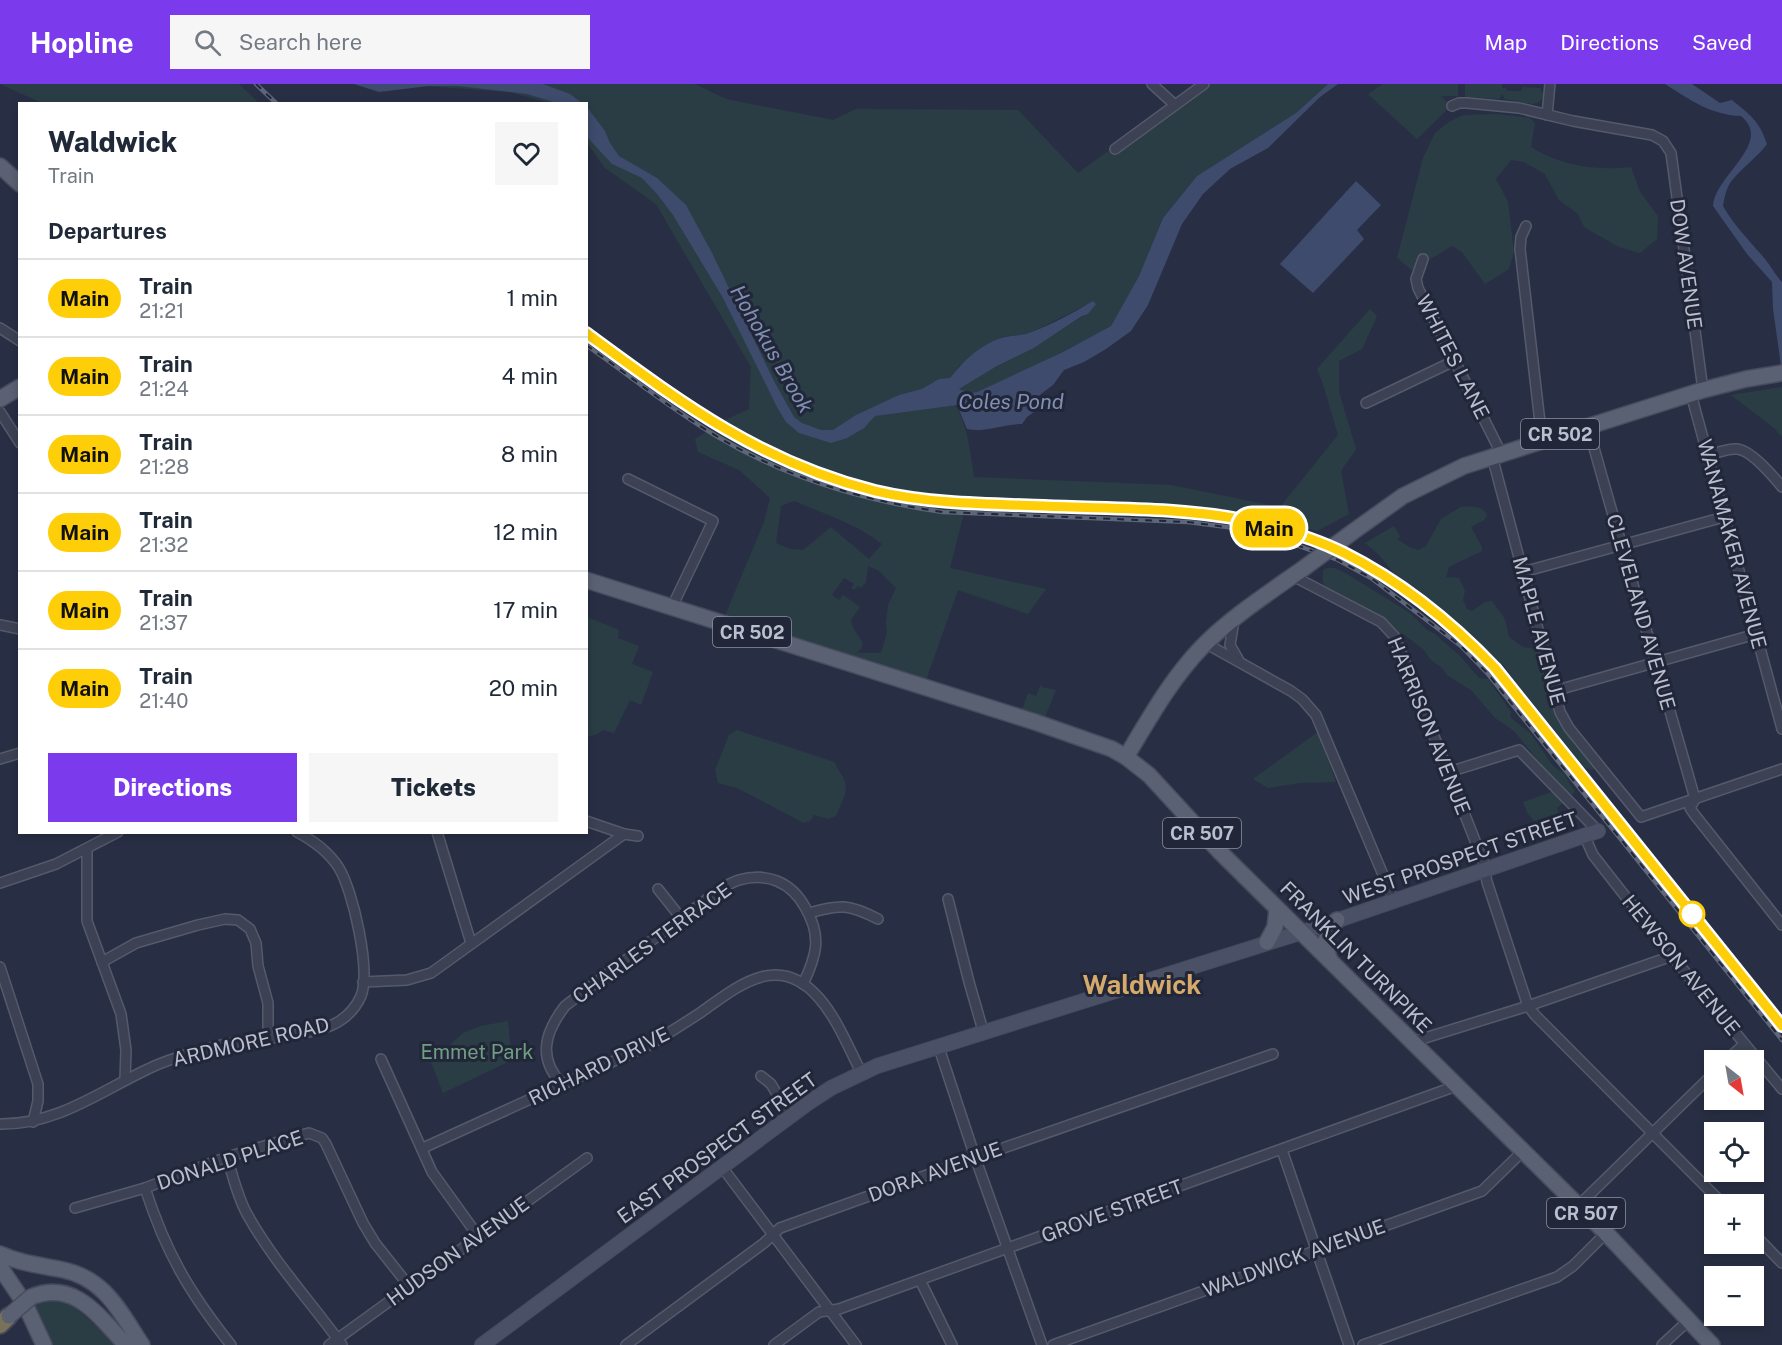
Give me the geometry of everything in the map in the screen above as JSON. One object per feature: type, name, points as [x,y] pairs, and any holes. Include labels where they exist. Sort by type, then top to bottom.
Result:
[{"type":"main road","points":[[0,166],[18,182]]},
{"type":"main road","name":"CR 502","points":[[1126,757],[1182,669],[1205,644],[1354,531],[1423,485],[1464,466],[1542,440],[1697,392],[1746,379],[1781,373]]},
{"type":"main road","points":[[0,399],[18,388]]},
{"type":"main road","name":"CR 502","points":[[588,581],[672,607]]},
{"type":"main road","name":"FRANKLIN TURNPIKE","points":[[672,607],[1112,749],[1126,757],[1149,775],[1219,851],[1300,933],[1606,1233],[1712,1345]]},
{"type":"main road","points":[[1267,942],[1275,927],[1277,909]]},
{"type":"main road","points":[[1331,962],[1325,944],[1326,937],[1336,920]]},
{"type":"main road","points":[[0,1254],[14,1260],[75,1273],[98,1286],[111,1299],[142,1345]]},
{"type":"main road","points":[[2,1277],[36,1265]]},
{"type":"main road","points":[[2,1277],[35,1345]]},
{"type":"main road","points":[[2,1277],[26,1304],[44,1345]]},
{"type":"main road","points":[[0,1331],[4,1321],[31,1298],[52,1292],[73,1296],[91,1309],[126,1345]]},
{"type":"street","points":[[1152,84],[1174,105]]},
{"type":"street","points":[[1114,149],[1204,84]]},
{"type":"street","points":[[1452,106],[1459,103],[1519,108],[1548,115],[1550,84]]},
{"type":"street","name":"DOW AVENUE","points":[[1548,115],[1652,135],[1663,141],[1671,153],[1697,392]]},
{"type":"street","points":[[1526,226],[1521,237],[1520,249],[1542,440]]},
{"type":"street","name":"WHITES LANE","points":[[1423,259],[1416,279],[1418,288],[1497,455]]},
{"type":"street","points":[[0,328],[18,340]]},
{"type":"street","points":[[1365,402],[1454,361]]},
{"type":"street","name":"WANAMAKER AVENUE","points":[[1697,392],[1708,455],[1782,729]]},
{"type":"street","points":[[0,412],[18,439]]},
{"type":"street","name":"CLEVELAND AVENUE","points":[[1588,426],[1620,545],[1657,663],[1695,799],[1690,808],[1782,926]]},
{"type":"street","points":[[1708,455],[1735,449],[1743,450],[1782,487]]},
{"type":"street","name":"MAPLE AVENUE","points":[[1497,455],[1523,572],[1554,691],[1564,720],[1641,817],[1695,799]]},
{"type":"street","points":[[628,479],[713,521],[672,607]]},
{"type":"street","points":[[1523,572],[1725,517]]},
{"type":"street","name":"HARRISON AVENUE","points":[[1298,572],[1381,622],[1388,628],[1399,646],[1485,871],[1528,1006],[1714,1194]]},
{"type":"street","points":[[1234,620],[1230,645],[1239,661]]},
{"type":"street","points":[[0,626],[18,629]]},
{"type":"street","points":[[1554,691],[1756,634]]},
{"type":"street","points":[[1205,644],[1239,661],[1302,699],[1316,715],[1394,901]]},
{"type":"street","name":"HEWSON AVENUE","points":[[1449,772],[1519,750],[1591,834],[1593,855],[1672,956],[1782,1089]]},
{"type":"street","points":[[0,759],[18,754]]},
{"type":"street","points":[[1695,799],[1782,769]]},
{"type":"street","points":[[588,822],[624,834],[639,836]]},
{"type":"street","points":[[0,883],[56,864],[115,834]]},
{"type":"street","points":[[300,834],[319,845],[345,879],[350,892],[364,959],[363,982],[419,977],[442,966],[624,834]]},
{"type":"street","points":[[438,834],[471,943]]},
{"type":"street","name":"WEST PROSPECT STREET","points":[[1267,942],[1300,933],[1591,834]]},
{"type":"street","points":[[87,850],[87,921],[121,1014],[126,1050],[125,1080]]},
{"type":"street","name":"CHARLES TERRACE","points":[[562,1084],[547,1064],[546,1054],[548,1037],[557,1016],[565,1006],[681,918],[736,881],[760,877],[770,878],[788,886],[803,902],[815,930],[816,952],[814,962],[803,984]]},
{"type":"street","points":[[658,889],[681,918]]},
{"type":"street","points":[[948,899],[984,1034]]},
{"type":"street","points":[[809,913],[839,905],[862,911],[878,919]]},
{"type":"street","points":[[102,962],[136,944],[198,925],[225,919],[238,920],[250,929],[256,943],[258,966],[268,1003],[268,1038]]},
{"type":"street","name":"EAST PROSPECT STREET","points":[[482,1345],[831,1088],[877,1066],[984,1034],[1267,942]]},
{"type":"street","points":[[1412,1042],[1528,1006],[1672,956]]},
{"type":"street","points":[[0,967],[38,1084],[38,1101],[33,1122]]},
{"type":"street","name":"RICHARD DRIVE","points":[[423,1148],[649,1045],[687,1022],[731,990],[753,978],[766,975],[790,978],[803,984],[820,998],[862,1074]]},
{"type":"street","name":"ARDMORE ROAD","points":[[0,1124],[33,1122],[69,1109],[150,1067],[178,1058],[233,1042],[321,1030],[341,1021],[357,1004],[362,994],[363,982]]},
{"type":"street","points":[[1738,1050],[1744,1044]]},
{"type":"street","points":[[939,1048],[1042,1345]]},
{"type":"street","name":"DORA AVENUE","points":[[626,1345],[764,1243],[780,1228],[975,1157],[1273,1054]]},
{"type":"street","points":[[381,1059],[432,1172],[478,1236]]},
{"type":"street","points":[[761,1076],[771,1084],[790,1116]]},
{"type":"street","points":[[1578,1206],[1704,1083]]},
{"type":"street","name":"GROVE STREET","points":[[774,1345],[819,1312],[920,1280],[1456,1086]]},
{"type":"street","name":"DONALD PLACE","points":[[75,1208],[145,1188],[227,1157],[303,1133],[316,1134],[322,1138],[375,1243],[409,1286]]},
{"type":"street","points":[[1282,1150],[1349,1345]]},
{"type":"street","name":"WALDWICK AVENUE","points":[[1053,1345],[1482,1191],[1523,1152]]},
{"type":"street","points":[[227,1157],[247,1215],[279,1263],[340,1342]]},
{"type":"street","name":"HUDSON AVENUE","points":[[329,1345],[340,1342],[409,1286],[587,1158]]},
{"type":"street","points":[[722,1167],[856,1345]]},
{"type":"street","points":[[145,1188],[157,1225],[178,1271],[231,1345]]},
{"type":"street","points":[[1363,1345],[1557,1276],[1574,1266],[1606,1233]]},
{"type":"street","points":[[1764,1244],[1782,1263]]},
{"type":"street","points":[[920,1280],[952,1345]]},
{"type":"street","points":[[1662,1345],[1688,1321]]},
{"type":"green space","points":[[0,84],[239,84],[258,102],[40,102]]},
{"type":"green space","points":[[395,84],[695,84],[726,99],[833,120],[856,109],[1018,110],[1078,173],[1200,84],[1328,84],[1296,113],[1197,176],[1163,218],[1139,276],[1111,326],[1063,352],[977,392],[970,393],[959,389],[997,366],[1034,348],[1088,314],[1086,305],[1028,334],[1002,337],[959,366],[950,378],[940,380],[961,415],[970,449],[974,477],[1171,485],[1280,507],[1338,435],[1317,369],[1370,309],[1377,316],[1362,349],[1339,361],[1339,392],[1356,449],[1341,471],[1349,514],[1317,531],[1257,516],[1185,505],[968,497],[950,568],[1046,589],[1028,614],[958,590],[925,683],[724,618],[764,522],[770,498],[739,470],[698,452],[695,439],[727,419],[749,409],[751,367],[656,204],[605,168],[588,144],[588,102],[545,102],[510,92]],"holes":[[[794,501],[851,525],[882,544],[869,559],[831,527],[803,550],[790,549],[776,543],[781,506]],[[868,566],[878,570],[896,588],[888,605],[887,633],[881,653],[856,653],[861,649],[863,643],[853,628],[851,620],[860,607],[843,595],[839,600],[832,595],[844,578],[854,584],[851,588],[854,590],[858,586],[861,588],[866,582]]]},
{"type":"green space","points":[[1383,84],[1458,84],[1458,96],[1441,96],[1451,106],[1417,139],[1368,94]]},
{"type":"green space","points":[[1465,84],[1502,84],[1502,88],[1506,88],[1507,91],[1522,91],[1522,87],[1540,88],[1544,96],[1539,102],[1532,104],[1505,99],[1502,94],[1499,99],[1465,97]]},
{"type":"green space","points":[[1497,114],[1530,118],[1535,123],[1531,147],[1554,159],[1579,166],[1631,167],[1640,192],[1658,216],[1657,239],[1640,253],[1619,247],[1584,227],[1578,214],[1559,200],[1545,174],[1524,162],[1511,160],[1496,179],[1508,202],[1514,252],[1509,269],[1485,284],[1462,252],[1452,246],[1412,270],[1397,258],[1423,158],[1435,133],[1463,115]]},
{"type":"green space","points":[[1782,387],[1782,437],[1774,428],[1731,395]]},
{"type":"green space","points":[[1461,507],[1479,508],[1487,515],[1484,520],[1471,527],[1482,551],[1449,567],[1446,577],[1459,578],[1465,591],[1463,600],[1467,609],[1472,611],[1485,602],[1492,601],[1505,619],[1509,637],[1523,647],[1535,649],[1543,659],[1555,701],[1596,766],[1593,770],[1585,768],[1572,755],[1553,728],[1540,716],[1505,667],[1402,583],[1379,555],[1365,543],[1394,526],[1400,537],[1397,539],[1419,550],[1426,546],[1441,519]]},
{"type":"green space","points":[[1335,568],[1347,574],[1410,613],[1427,630],[1435,634],[1460,656],[1479,678],[1488,679],[1511,712],[1510,717],[1531,734],[1553,766],[1564,774],[1575,792],[1557,808],[1559,813],[1534,821],[1527,812],[1523,802],[1552,792],[1549,774],[1514,731],[1495,718],[1472,691],[1447,675],[1423,649],[1403,634],[1395,633],[1357,603],[1326,588],[1323,583],[1323,570]]},
{"type":"green space","points":[[588,617],[619,630],[618,638],[639,646],[632,664],[653,672],[641,705],[630,700],[614,733],[603,730],[588,737]]},
{"type":"green space","points":[[1041,684],[1042,687],[1056,690],[1045,717],[1022,710],[1028,693],[1036,696]]},
{"type":"green space","points":[[737,730],[834,762],[845,781],[846,792],[836,816],[828,819],[814,815],[810,821],[804,823],[737,788],[718,783],[715,770],[729,735]]},
{"type":"green space","points":[[1318,732],[1336,782],[1300,783],[1268,788],[1253,779]]},
{"type":"green space","name":"Emmet Park","points":[[508,1021],[512,1060],[443,1093],[431,1062],[463,1033],[480,1026]]},
{"type":"green space","points":[[67,1300],[116,1345],[44,1345],[25,1309],[42,1301]]},
{"type":"water","points":[[354,84],[543,84],[570,94],[581,102],[554,102],[527,94],[458,86],[429,86],[379,92]]},
{"type":"water","name":"Coles Pond","points":[[1328,84],[1338,84],[1320,97],[1268,148],[1230,169],[1203,194],[1182,224],[1148,305],[1131,331],[1084,362],[1064,370],[1053,385],[1037,397],[1034,403],[1038,409],[1022,424],[980,430],[967,429],[957,405],[875,416],[864,428],[847,438],[831,443],[799,433],[786,422],[723,298],[673,215],[642,178],[612,164],[588,138],[588,108],[605,131],[619,156],[657,178],[686,205],[794,417],[802,423],[821,430],[833,430],[856,415],[899,395],[922,389],[939,379],[950,378],[973,354],[993,341],[1037,330],[1093,301],[1096,304],[1088,314],[1034,348],[997,366],[959,389],[970,393],[977,392],[1063,352],[1111,326],[1139,276],[1163,218],[1197,176],[1296,113]]},
{"type":"water","points":[[1665,84],[1692,84],[1720,103],[1732,100],[1753,119],[1764,136],[1767,144],[1731,182],[1723,206],[1782,282],[1782,373],[1773,309],[1772,282],[1747,254],[1713,206],[1716,194],[1747,148],[1751,137],[1749,126],[1741,116],[1710,110]]},
{"type":"water","points":[[1356,181],[1381,205],[1357,230],[1364,239],[1313,293],[1280,264]]},
{"type":"railway","points":[[256,84],[275,102]]},
{"type":"railway","points":[[588,334],[679,400],[727,431],[797,466],[838,480],[880,491],[944,502],[1189,513],[1244,520],[1299,536],[1342,552],[1376,571],[1468,639],[1495,667],[1658,872]]},
{"type":"railway","points":[[588,346],[684,416],[718,437],[744,452],[827,486],[884,501],[943,512],[1188,522],[1242,529],[1338,560],[1371,578],[1461,646],[1488,674],[1782,1040]]},
{"type":"train","name":"Main","points":[[588,334],[669,394],[723,429],[777,458],[847,483],[909,498],[944,502],[1189,513],[1244,520],[1299,536],[1342,552],[1376,571],[1468,639],[1495,668],[1782,1026]]},
{"type":"district","name":"Waldwick","points":[[1142,984]]},
{"type":"water label","name":"Hohokus Brook","points":[[772,349]]}]
